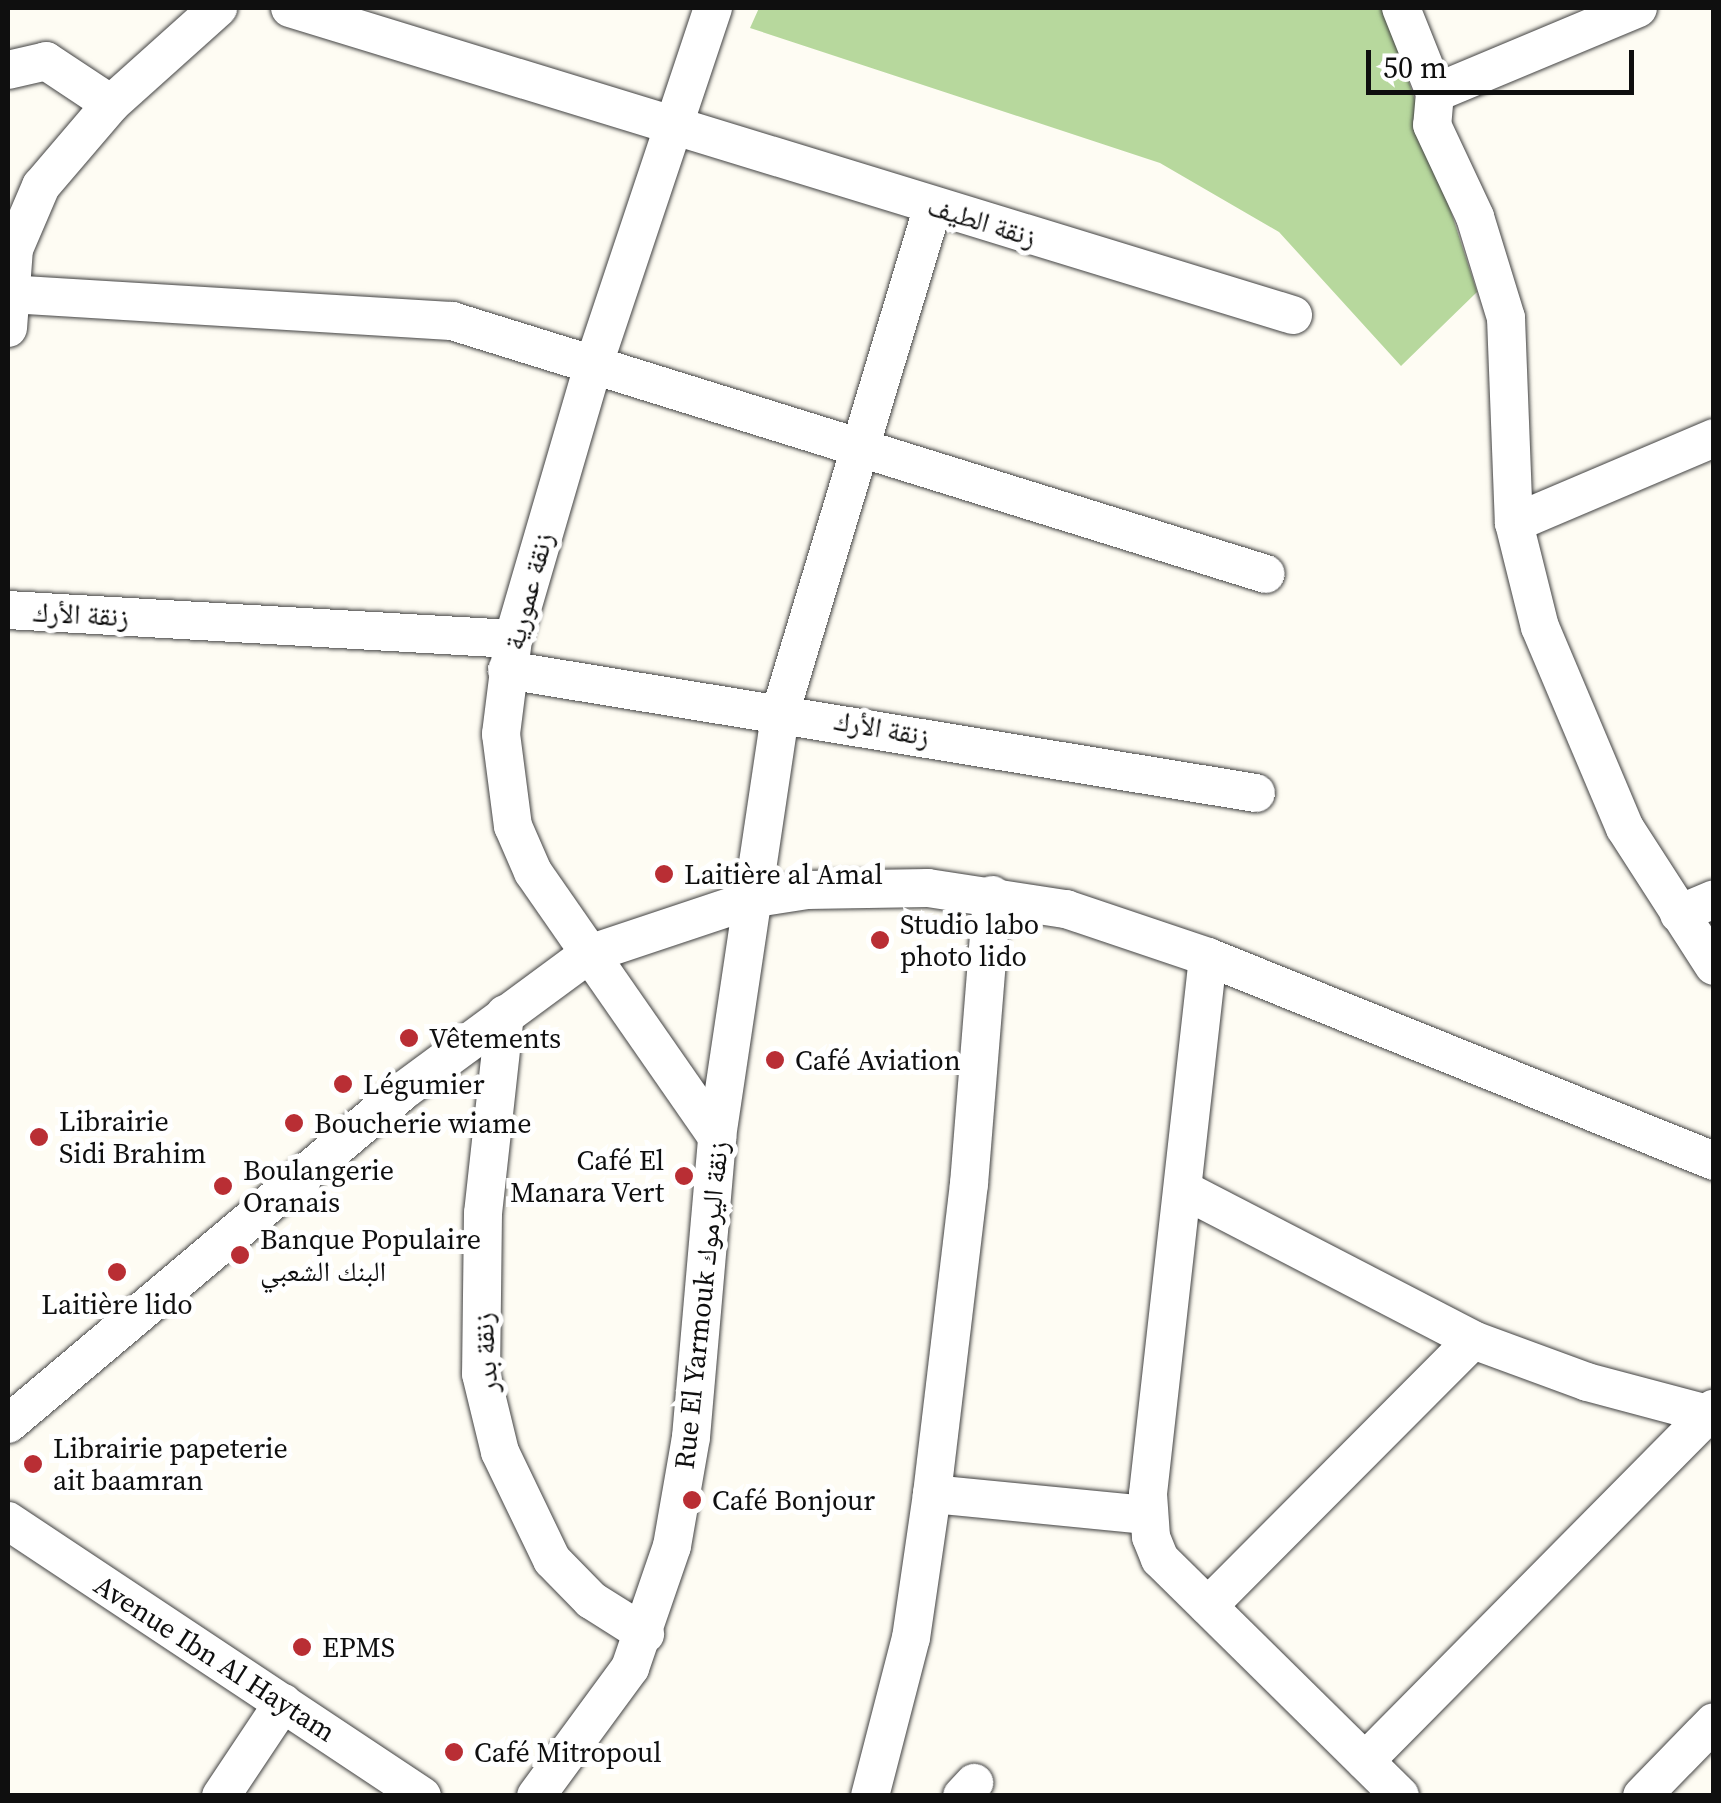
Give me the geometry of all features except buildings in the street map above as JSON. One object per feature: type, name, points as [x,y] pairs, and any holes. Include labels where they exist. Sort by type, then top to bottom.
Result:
[{"type":"street","points":[[218,8],[111,104],[41,186],[14,249],[8,310],[452,321],[859,452],[1266,574]]},
{"type":"street","name":"زنقة عمورية","points":[[713,8],[592,366],[510,655],[501,734],[513,826],[534,872],[717,1137]]},
{"type":"street","points":[[1401,8],[1436,93],[1432,126],[1475,216],[1506,318],[1514,523],[1540,627],[1625,828],[1714,966]]},
{"type":"street","points":[[1436,93],[1638,8]]},
{"type":"street","name":"زنقة الطيف","points":[[306,10],[1292,315]]},
{"type":"street","points":[[8,70],[46,61],[111,104]]},
{"type":"street","name":"Rue El Yarmouk زنقة اليرموك","points":[[536,1796],[630,1668],[645,1634],[672,1546],[691,1437],[717,1137],[756,898],[781,710],[933,206]]},
{"type":"street","points":[[1514,523],[1714,438]]},
{"type":"street","name":"زنقة الأرك","points":[[8,610],[510,655],[781,710],[1256,793]]},
{"type":"street","points":[[8,1424],[263,1206],[505,1014],[589,954],[756,898],[874,886],[992,894],[1066,909],[1208,957],[1714,1161]]},
{"type":"street","points":[[870,1796],[910,1638],[932,1494],[969,1184],[992,894]]},
{"type":"street","points":[[1679,914],[1714,899]]},
{"type":"street","points":[[1208,957],[1186,1191],[1148,1515],[1160,1559],[1400,1796]]},
{"type":"street","name":"زنقة بدر","points":[[505,1014],[485,1174],[481,1374],[500,1452],[552,1560],[590,1600],[645,1634]]},
{"type":"street","points":[[1186,1191],[1474,1340],[1587,1382],[1710,1411]]},
{"type":"street","points":[[1208,1606],[1474,1340]]},
{"type":"street","points":[[1366,1762],[1710,1411]]},
{"type":"street","points":[[932,1494],[1148,1515]]},
{"type":"street","name":"Avenue Ibn Al Haytam","points":[[8,1521],[422,1796]]},
{"type":"street","points":[[221,1796],[282,1703]]},
{"type":"street","points":[[1642,1796],[1714,1722]]},
{"type":"green space","points":[[759,8],[1385,8],[1477,292],[1401,366],[1279,232],[1160,163],[750,28]]},
{"type":"place","name":"Laitière al Amal","points":[[664,874]]},
{"type":"place","name":"Studio labo photo lido","points":[[880,940]]},
{"type":"place","name":"Vêtements","points":[[409,1038]]},
{"type":"place","name":"Café Aviation","points":[[775,1060]]},
{"type":"place","name":"Légumier","points":[[343,1084]]},
{"type":"place","name":"Boucherie wiame","points":[[294,1123]]},
{"type":"place","name":"Librairie Sidi Brahim","points":[[39,1137]]},
{"type":"place","name":"Café El Manara Vert","points":[[684,1176]]},
{"type":"place","name":"Boulangerie Oranais","points":[[223,1186]]},
{"type":"place","name":"Banque Populaire البنك الشعبي","points":[[240,1255]]},
{"type":"place","name":"Laitière lido","points":[[117,1272]]},
{"type":"place","name":"Librairie papeterie ait baamran","points":[[33,1464]]},
{"type":"place","name":"Café Bonjour","points":[[692,1500]]},
{"type":"place","name":"EPMS","points":[[302,1647]]},
{"type":"place","name":"Café Mitropoul","points":[[454,1752]]}]
